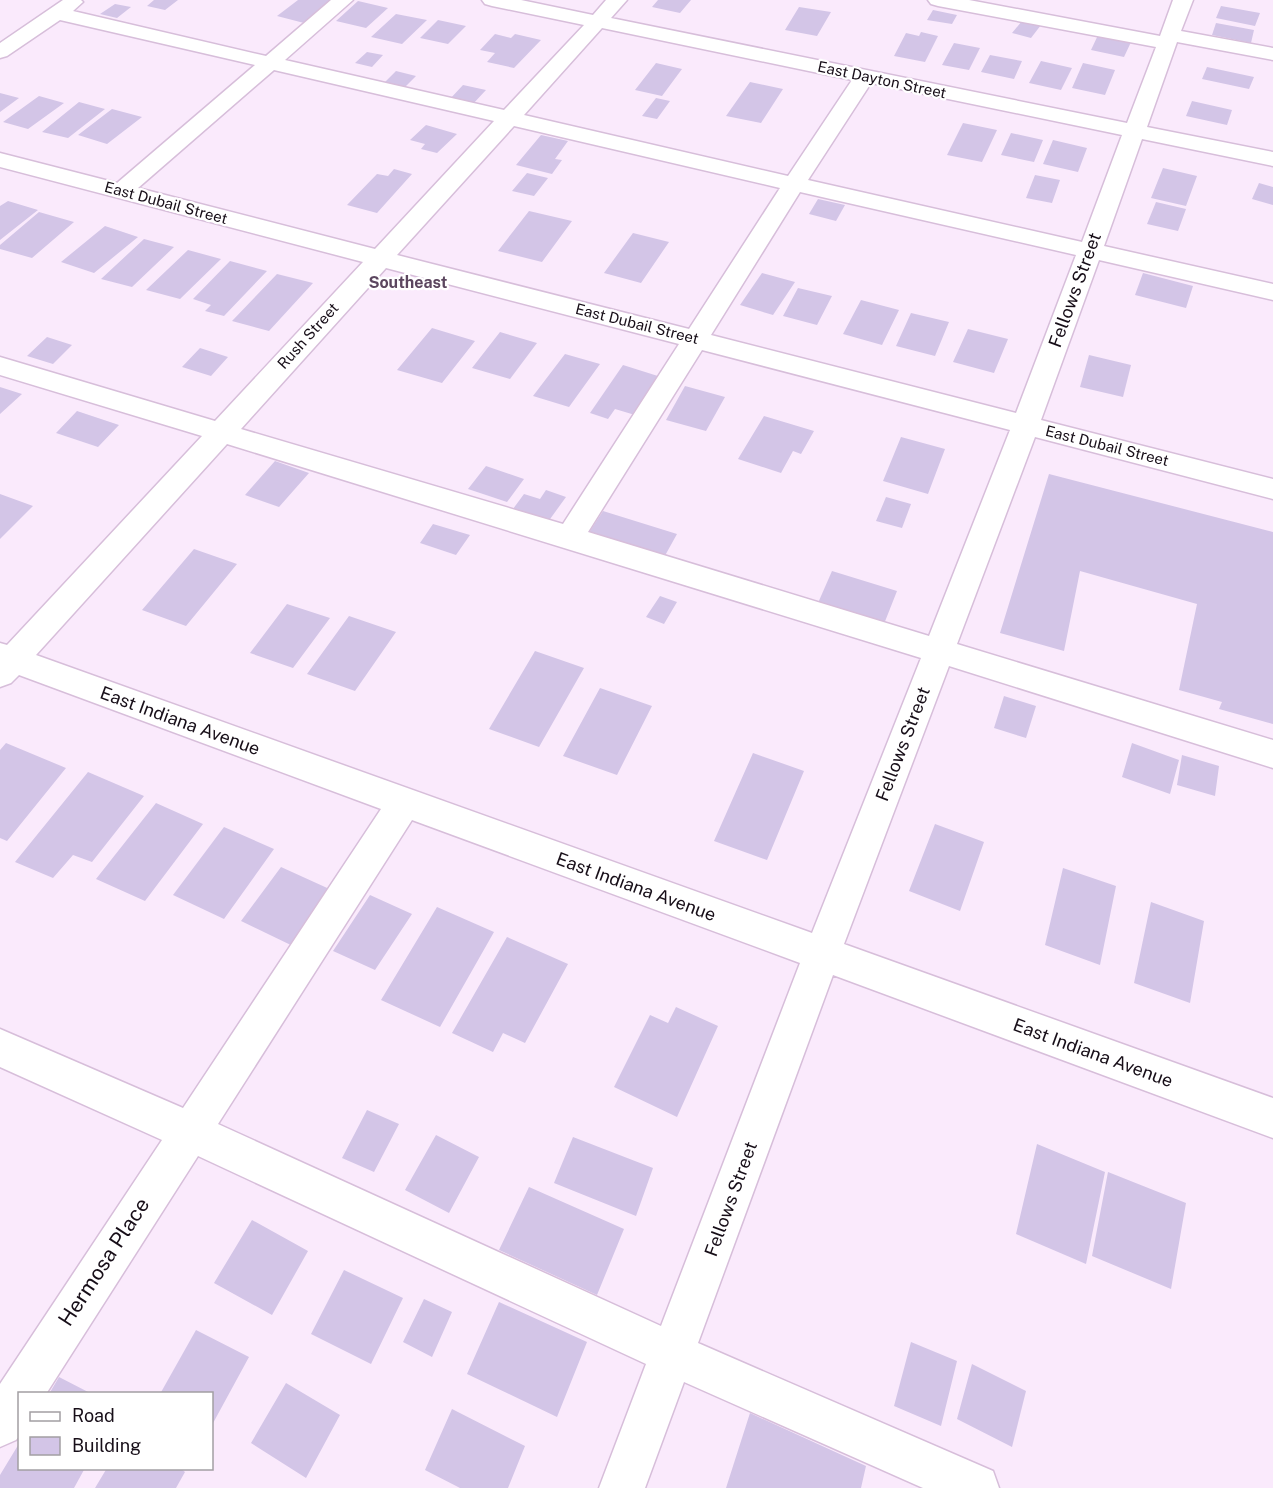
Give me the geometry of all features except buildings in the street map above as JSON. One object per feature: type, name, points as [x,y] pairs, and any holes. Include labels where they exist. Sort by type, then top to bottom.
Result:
[{"type":"street","points":[[0,52],[75,0]]},
{"type":"street","points":[[121,191],[343,0]]},
{"type":"street","name":"East Dayton Street","points":[[492,0],[1273,159]]},
{"type":"street","name":"Rush Street","points":[[4,663],[220,433],[617,0]]},
{"type":"street","points":[[938,0],[1273,54]]},
{"type":"street","name":"Fellows Street","points":[[622,1488],[822,954],[1025,425],[1183,0]]},
{"type":"street","points":[[56,13],[269,64],[1273,292]]},
{"type":"street","points":[[570,537],[865,76]]},
{"type":"street","name":"East Dubail Street","points":[[0,160],[1273,489]]},
{"type":"street","points":[[0,366],[570,537],[1273,754]]},
{"type":"street","name":"East Indiana Avenue","points":[[4,663],[404,803],[1273,1118]]},
{"type":"street","name":"Hermosa Place","points":[[21,1392],[404,803]]},
{"type":"street","points":[[0,1048],[189,1131],[673,1354],[976,1488]]},
{"type":"street","name":"Hermosa Place","points":[[0,1424],[18,1397]]},
{"type":"district","name":"Southeast","points":[[408,282]]}]
